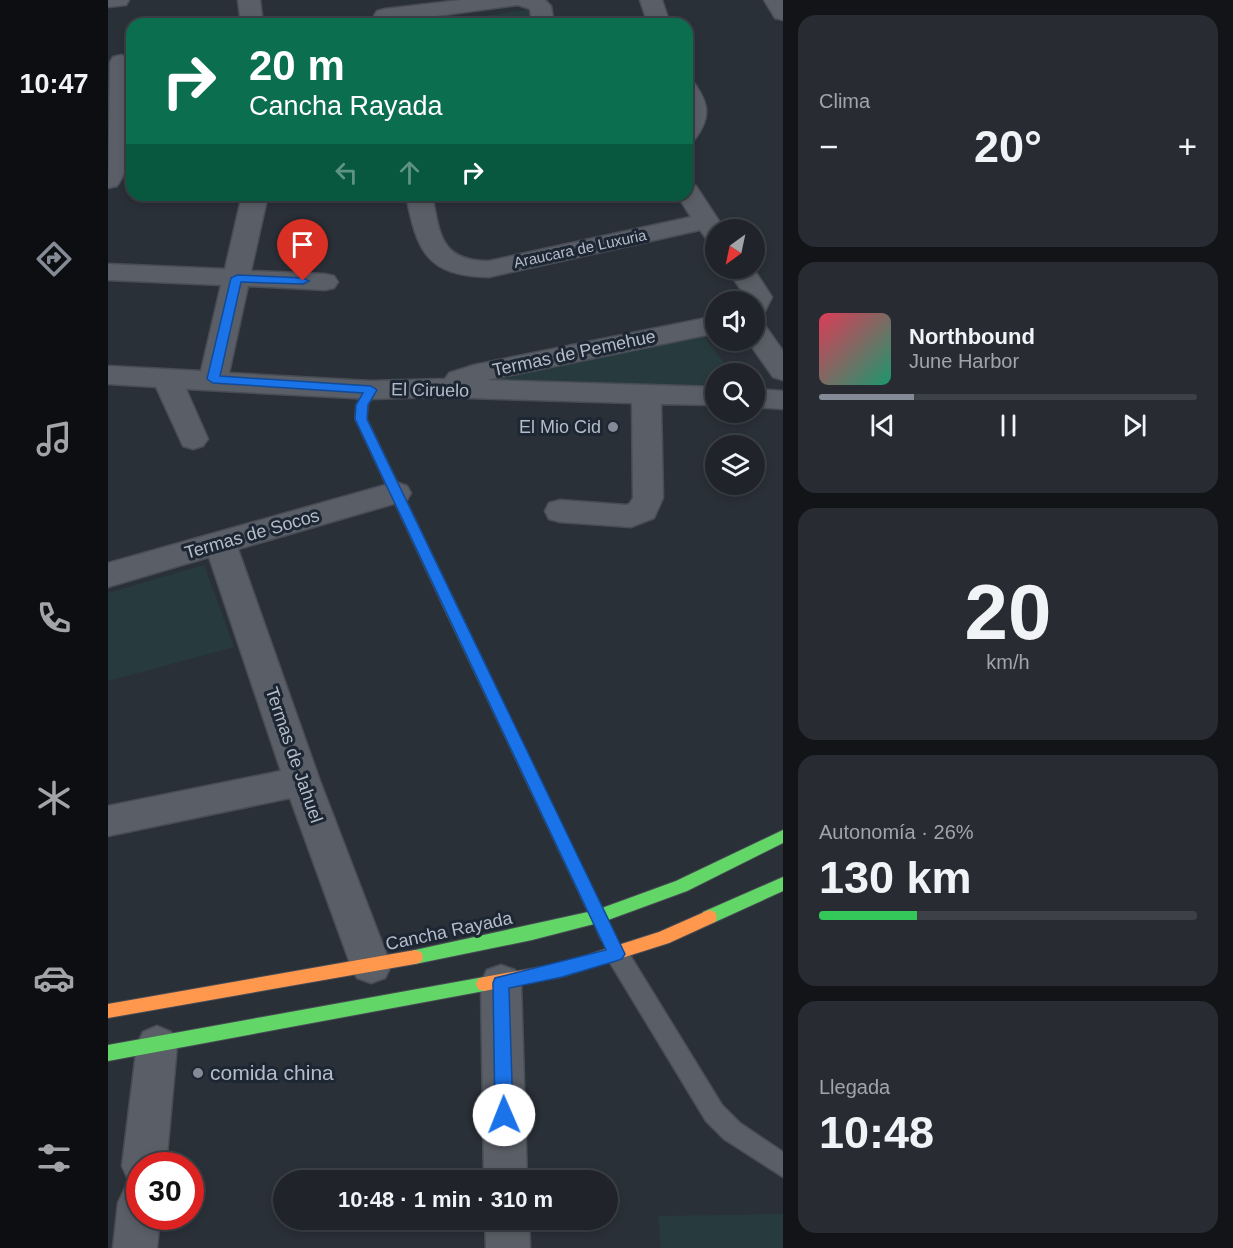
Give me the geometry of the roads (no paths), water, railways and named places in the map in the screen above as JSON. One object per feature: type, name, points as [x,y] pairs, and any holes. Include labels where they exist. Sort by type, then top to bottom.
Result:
[{"type":"street","points":[[108,0],[118,0]]},
{"type":"street","points":[[249,0],[251,18]]},
{"type":"street","points":[[385,13],[512,0]]},
{"type":"street","points":[[524,0],[540,6],[542,18]]},
{"type":"street","points":[[651,0],[657,18]]},
{"type":"street","points":[[775,0],[783,13]]},
{"type":"street","points":[[108,181],[121,146],[120,62]]},
{"type":"street","points":[[693,102],[697,111],[693,125]]},
{"type":"street","points":[[213,379],[254,201]]},
{"type":"street","name":"Araucara de Luxuria","points":[[425,201],[425,228],[438,254],[454,265],[470,270],[489,269],[705,229]]},
{"type":"street","points":[[693,201],[705,219]]},
{"type":"street","points":[[108,272],[325,282]]},
{"type":"street","name":"Termas de Pemehue","points":[[433,388],[474,374],[705,326]]},
{"type":"street","points":[[765,346],[783,371]]},
{"type":"street","name":"El Ciruelo","points":[[108,375],[213,379],[371,390],[433,388],[705,396]]},
{"type":"street","points":[[167,378],[193,439]]},
{"type":"street","points":[[371,390],[362,405],[361,419],[616,954]]},
{"type":"street","points":[[560,511],[631,516],[643,510],[648,498],[646,393]]},
{"type":"street","points":[[765,399],[783,400]]},
{"type":"street","name":"Termas de Socos","points":[[108,575],[396,493]]},
{"type":"street","name":"Termas de Jahuel","points":[[220,542],[302,781],[371,966]]},
{"type":"street","points":[[108,822],[302,781]]},
{"type":"street","name":"Cancha Rayada","points":[[108,1011],[371,966],[539,931],[598,915],[689,883],[783,837]]},
{"type":"street","points":[[108,1053],[501,983],[562,970],[663,938],[783,884]]},
{"type":"street","points":[[501,983],[506,1170]]},
{"type":"street","points":[[146,1152],[157,1045]]},
{"type":"street","points":[[135,1248],[137,1230]]},
{"type":"street","points":[[507,1230],[508,1248]]},
{"type":"lane","points":[[616,954],[714,1113],[732,1131],[783,1166]]},
{"type":"place","name":"El Mio Cid","points":[[613,427]]},
{"type":"place","name":"comida china","points":[[198,1073]]}]
